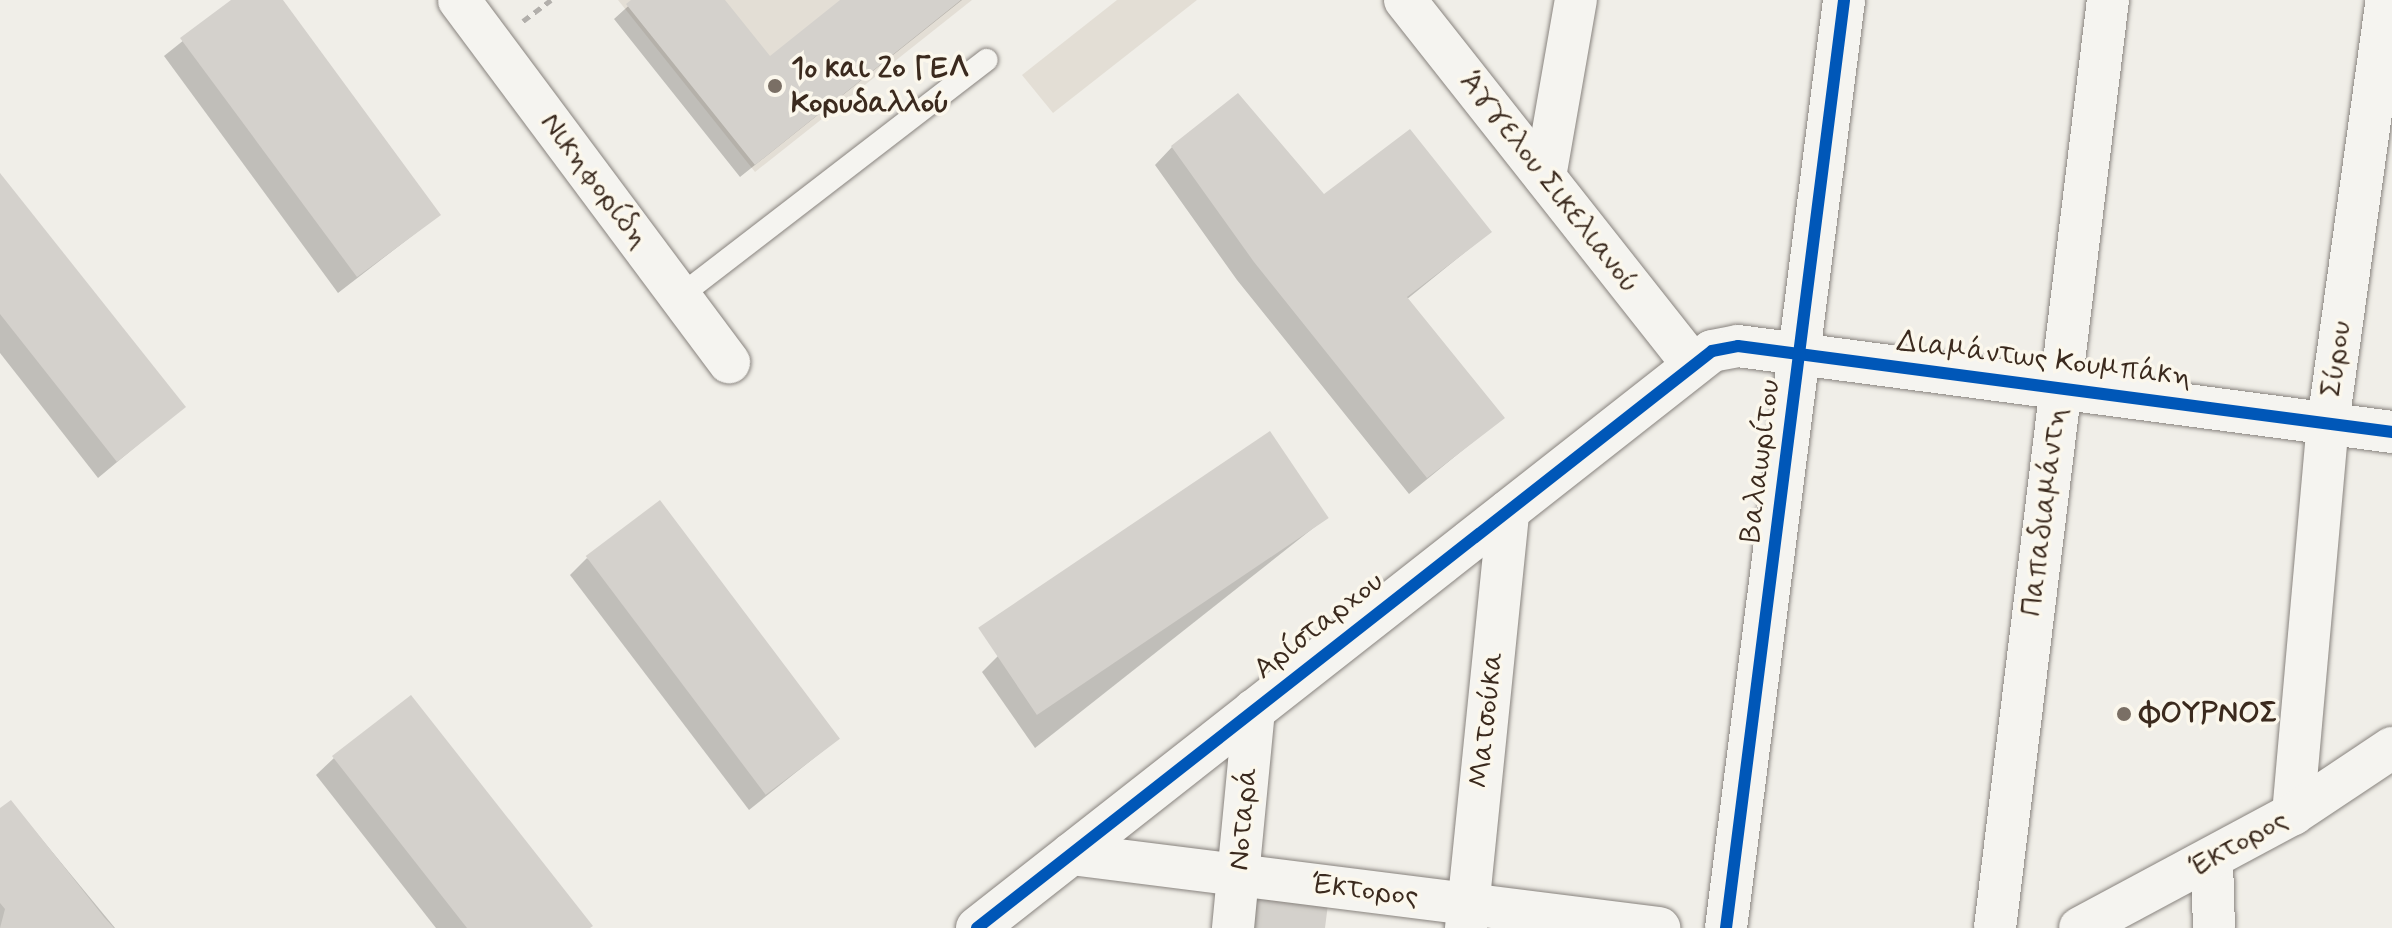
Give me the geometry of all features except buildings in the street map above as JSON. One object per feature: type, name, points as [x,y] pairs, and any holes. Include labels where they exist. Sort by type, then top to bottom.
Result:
[{"type":"street","name":"Νικηφορίδη","points":[[459,0],[729,362]]},
{"type":"street","name":"Άγγελου Σικελιανού","points":[[1405,0],[1693,365]]},
{"type":"street","points":[[1545,177],[1576,0]]},
{"type":"street","name":"Βαλαωρίτου","points":[[1726,928],[1844,0]]},
{"type":"street","name":"Παπαδιαμάντη","points":[[1995,928],[2108,0]]},
{"type":"street","name":"Σύρου","points":[[2293,814],[2328,423],[2387,0]]},
{"type":"street","name":"Διαμάντως Κουμπάκη","points":[[1693,365],[1712,351],[1738,346],[2392,432]]},
{"type":"street","name":"Αρίσταρχου","points":[[977,928],[1693,365]]},
{"type":"street","name":"Ματσούκα","points":[[1468,916],[1508,511]]},
{"type":"street","name":"Νοταρά","points":[[1233,928],[1254,710]]},
{"type":"street","name":"Έκτορος","points":[[2080,928],[2212,861],[2293,814],[2392,748]]},
{"type":"street","name":"Έκτορος","points":[[1071,854],[1239,875],[1468,916],[1659,928]]},
{"type":"street","points":[[2212,861],[2214,928]]},
{"type":"lane","points":[[680,296],[987,60]]},
{"type":"shaded area","name":"1o και 2ο ΓΕΛ Κορυδαλλού","points":[[618,0],[972,0],[755,172]]},
{"type":"shaded area","points":[[1117,0],[1197,0],[1053,113],[1022,75]]},
{"type":"cycle path","points":[[1726,928],[1844,0]]},
{"type":"cycle path","points":[[977,928],[1712,351],[1738,346],[2392,432]]},
{"type":"place","name":"1o και 2ο ΓΕΛ Κορυδαλλού","points":[[775,86]]},
{"type":"place","name":"ΦΟΥΡΝΟΣ","points":[[2124,714]]}]
